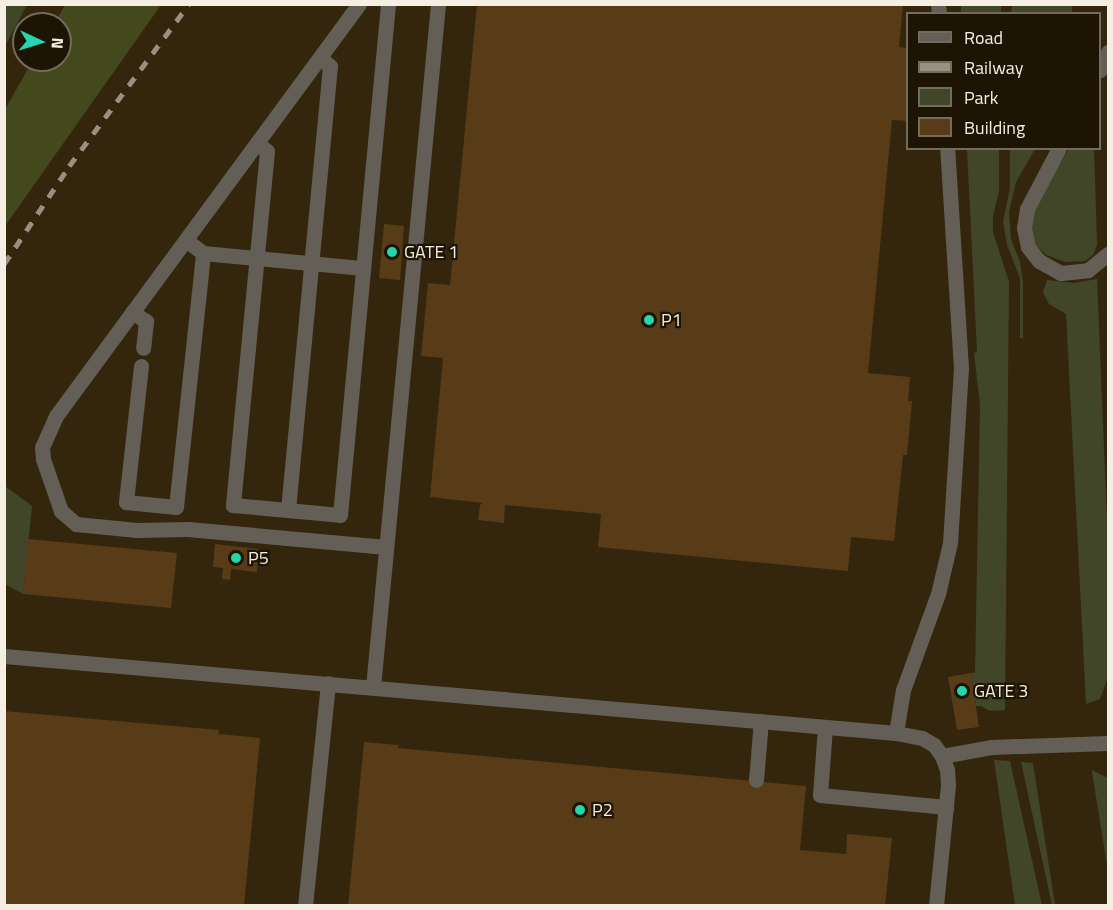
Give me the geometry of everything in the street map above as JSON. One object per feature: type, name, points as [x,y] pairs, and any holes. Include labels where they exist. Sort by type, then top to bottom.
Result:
[{"type":"lane","points":[[359,4],[56,416],[44,438],[43,459],[61,511],[69,521],[83,525],[137,531],[174,529],[386,547]]},
{"type":"lane","points":[[257,143],[267,151],[233,505],[340,515],[388,4]]},
{"type":"lane","points":[[373,687],[438,4]]},
{"type":"lane","points":[[1101,68],[1108,52]]},
{"type":"lane","points":[[288,510],[330,66],[320,58]]},
{"type":"lane","points":[[896,733],[903,690],[938,594],[950,543],[961,368],[947,150]]},
{"type":"lane","points":[[1058,150],[1028,209],[1024,228],[1028,247],[1039,261],[1061,273],[1088,270],[1108,254]]},
{"type":"lane","points":[[186,240],[203,253],[363,268]]},
{"type":"lane","points":[[174,529],[203,253]]},
{"type":"lane","points":[[132,312],[146,321],[143,348]]},
{"type":"lane","points":[[141,366],[126,502],[176,507]]},
{"type":"lane","points":[[4,656],[896,733],[922,738],[934,745],[942,756],[948,785],[936,906]]},
{"type":"lane","points":[[305,906],[328,684]]},
{"type":"lane","points":[[756,780],[761,722]]},
{"type":"lane","points":[[825,727],[820,795],[946,807]]},
{"type":"lane","points":[[942,756],[992,747],[1108,743]]},
{"type":"shaded area","points":[[5,5],[65,5],[61,12],[12,12],[12,72],[26,72],[5,109]]},
{"type":"shaded area","points":[[161,5],[1108,5],[1108,905],[5,905],[4,226]]},
{"type":"green space","points":[[4,5],[27,5],[23,12],[12,12],[12,33],[5,46]]},
{"type":"green space","points":[[65,5],[161,5],[5,226],[5,109],[26,72],[72,72],[72,12],[61,12]]},
{"type":"green space","points":[[961,5],[1001,5],[1001,12],[961,12]]},
{"type":"green space","points":[[1012,5],[1072,5],[1072,12],[1011,12]]},
{"type":"green space","points":[[967,150],[999,150],[999,191],[993,216],[993,232],[1009,282],[1005,710],[990,711],[976,706],[971,673],[975,673],[980,405],[974,353],[977,352]]},
{"type":"green space","points":[[1010,150],[1034,150],[1016,182],[1009,212],[1011,239],[1020,262],[1023,283],[1023,338],[1020,338],[1020,278],[1007,245],[1003,221],[1010,188]]},
{"type":"green space","points":[[1068,150],[1094,150],[1097,245],[1093,255],[1085,261],[1065,262],[1046,255],[1036,245],[1030,232],[1033,205]]},
{"type":"green space","points":[[1097,279],[1108,545],[1108,677],[1100,699],[1086,704],[1066,314],[1049,304],[1043,292],[1047,280],[1074,283]]},
{"type":"green space","points":[[5,486],[32,506],[23,594],[5,584]]},
{"type":"green space","points":[[994,760],[1010,761],[1042,905],[1015,905]]},
{"type":"green space","points":[[1021,762],[1033,763],[1055,905],[1052,905]]},
{"type":"green space","points":[[1092,770],[1108,778],[1108,871],[1092,772]]},
{"type":"building","name":"P1","points":[[477,4],[903,4],[899,47],[906,48],[906,121],[892,120],[868,373],[910,377],[908,401],[912,401],[907,455],[903,455],[894,541],[851,537],[848,571],[598,547],[601,514],[505,505],[504,523],[478,520],[480,505],[483,503],[430,497],[443,358],[421,356],[428,283],[450,285]]},
{"type":"building","name":"GATE 1","points":[[384,224],[404,226],[400,280],[379,278]]},
{"type":"building","points":[[28,539],[177,553],[171,608],[23,594]]},
{"type":"building","name":"P5","points":[[215,544],[259,549],[257,572],[231,569],[230,580],[222,579],[223,568],[213,567]]},
{"type":"building","name":"GATE 3","points":[[971,673],[979,727],[957,730],[948,677]]},
{"type":"building","points":[[4,711],[219,730],[218,734],[260,738],[244,906],[4,906]]},
{"type":"building","name":"P2","points":[[364,742],[398,745],[398,748],[806,786],[800,850],[846,854],[847,834],[892,838],[885,906],[348,906]]},
{"type":"railway","points":[[4,264],[69,166],[189,4]]},
{"type":"place","name":"GATE 1","points":[[392,252]]},
{"type":"place","name":"P1","points":[[649,320]]},
{"type":"place","name":"P5","points":[[236,558]]},
{"type":"place","name":"GATE 3","points":[[962,691]]},
{"type":"place","name":"P2","points":[[580,810]]}]
